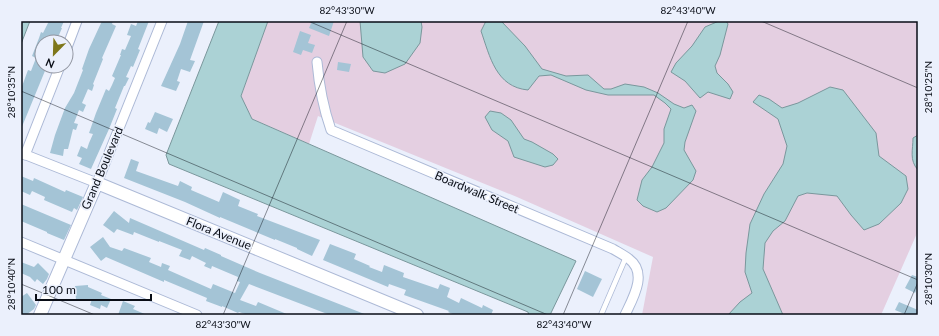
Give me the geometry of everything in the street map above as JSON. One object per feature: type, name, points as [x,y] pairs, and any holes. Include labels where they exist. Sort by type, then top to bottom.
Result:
[{"type":"street","points":[[72,34],[77,21]]},
{"type":"street","name":"Grand Boulevard","points":[[40,315],[162,21]]},
{"type":"street","name":"Boardwalk Street","points":[[317,62],[324,110],[331,130],[613,249],[630,259],[639,272],[637,288],[625,315]]},
{"type":"street","points":[[23,154],[57,74]]},
{"type":"street","name":"Flora Avenue","points":[[23,154],[417,315]]},
{"type":"street","points":[[21,242],[197,315]]},
{"type":"lane","points":[[601,315],[626,257]]},
{"type":"shaded area","points":[[21,21],[30,21],[21,44]]},
{"type":"shaded area","points":[[219,21],[268,21],[241,96],[252,119],[576,261],[550,315],[529,315],[528,312],[169,164],[166,155]]},
{"type":"shaded area","points":[[267,21],[918,21],[918,231],[881,315],[642,315],[653,257],[517,197],[318,116],[309,144],[252,119],[241,97]]},
{"type":"shaded area","points":[[360,21],[421,21],[422,27],[420,43],[405,64],[385,73],[373,71],[363,57]]},
{"type":"shaded area","points":[[486,21],[501,21],[525,46],[542,69],[566,76],[588,75],[604,89],[611,89],[625,84],[644,87],[684,108],[692,105],[696,111],[685,142],[684,150],[696,171],[693,180],[666,208],[657,212],[643,206],[637,200],[642,180],[652,167],[664,143],[664,129],[671,109],[654,95],[608,95],[586,90],[551,75],[539,76],[528,90],[517,88],[501,77],[491,60],[481,31]]},
{"type":"shaded area","points":[[719,21],[726,21],[728,24],[720,55],[715,66],[717,73],[728,84],[733,92],[730,99],[708,92],[700,98],[685,81],[671,72],[676,63],[692,46],[705,27]]},
{"type":"shaded area","points":[[830,87],[843,90],[876,133],[879,156],[906,176],[908,189],[901,203],[879,224],[864,230],[837,196],[807,193],[798,196],[785,221],[773,231],[765,243],[763,269],[783,315],[728,315],[740,302],[752,293],[745,272],[750,224],[764,194],[783,164],[787,146],[778,119],[753,102],[759,95],[769,99],[782,108],[798,103]]},
{"type":"shaded area","points":[[490,111],[501,113],[511,120],[524,139],[553,154],[558,159],[553,165],[545,167],[514,157],[508,141],[492,130],[485,117]]},
{"type":"shaded area","points":[[918,135],[918,170],[913,162],[912,155],[913,138]]},
{"type":"building","points":[[49,21],[64,21],[59,34],[40,34],[41,32],[43,33]]},
{"type":"building","points":[[102,21],[113,21],[112,24],[116,26],[102,58],[103,59],[93,84],[92,91],[88,89],[82,103],[86,105],[83,112],[79,110],[74,123],[78,124],[76,130],[73,129],[68,149],[64,149],[63,156],[50,153],[65,108],[74,93],[89,49]]},
{"type":"building","points":[[138,21],[149,21],[138,49],[140,50],[133,67],[131,66],[126,77],[129,78],[115,108],[117,109],[91,169],[79,164],[82,158],[77,156],[81,146],[87,149],[93,134],[89,133],[96,113],[106,89],[109,91],[112,85],[115,78],[112,76],[122,49],[125,50],[131,36],[127,35],[131,24],[136,26]]},
{"type":"building","points":[[188,21],[204,21],[190,60],[195,61],[190,72],[181,69],[177,81],[180,82],[176,91],[161,86],[180,44]]},
{"type":"building","points":[[312,21],[334,21],[329,36],[309,28]]},
{"type":"building","points":[[300,31],[311,35],[308,43],[315,45],[312,53],[303,50],[301,55],[293,52]]},
{"type":"building","points":[[338,62],[351,64],[349,72],[337,70]]},
{"type":"building","points":[[34,63],[34,74],[44,74],[21,129],[21,89],[28,70],[31,71]]},
{"type":"building","points":[[155,112],[173,119],[167,132],[159,128],[157,134],[145,129],[148,122],[150,123]]},
{"type":"building","points":[[131,159],[139,162],[136,171],[178,186],[180,181],[192,187],[191,190],[219,202],[223,192],[240,200],[238,206],[258,214],[257,216],[320,240],[312,256],[297,248],[124,178]]},
{"type":"building","points":[[21,176],[33,181],[34,178],[65,192],[66,190],[83,197],[77,210],[74,208],[72,212],[44,200],[45,197],[32,191],[30,195],[21,191]]},
{"type":"building","points":[[21,204],[71,225],[64,240],[21,221]]},
{"type":"building","points":[[114,211],[129,223],[130,218],[204,250],[205,248],[260,273],[367,315],[330,315],[249,284],[240,300],[256,306],[258,302],[289,315],[248,315],[238,313],[206,301],[207,298],[164,280],[164,282],[106,257],[101,261],[90,247],[103,237],[110,247],[122,251],[124,248],[151,258],[149,262],[161,267],[162,263],[170,266],[168,270],[211,289],[213,284],[235,293],[240,282],[237,281],[238,277],[212,266],[211,269],[204,266],[206,263],[192,256],[190,260],[179,256],[182,250],[159,241],[134,232],[133,235],[117,229],[114,233],[103,225]]},
{"type":"building","points":[[330,244],[356,254],[354,259],[382,272],[384,265],[404,273],[403,277],[438,289],[440,284],[450,288],[447,297],[459,303],[461,298],[482,308],[483,305],[493,310],[491,315],[455,315],[448,312],[449,311],[404,295],[406,290],[389,284],[388,287],[323,260]]},
{"type":"building","points":[[21,262],[34,267],[38,263],[49,274],[43,284],[37,279],[35,282],[30,277],[21,273]]},
{"type":"building","points":[[585,271],[602,279],[593,297],[577,289]]},
{"type":"building","points":[[912,275],[918,277],[918,287],[915,293],[905,288]]},
{"type":"building","points":[[88,285],[88,287],[102,293],[101,295],[111,299],[107,308],[101,305],[100,309],[90,305],[92,299],[76,300],[75,286]]},
{"type":"building","points":[[27,293],[36,305],[34,309],[26,315],[21,315],[21,297]]},
{"type":"building","points":[[123,301],[135,306],[133,309],[147,315],[118,315]]},
{"type":"building","points":[[899,302],[918,310],[916,315],[907,315],[895,310]]}]
